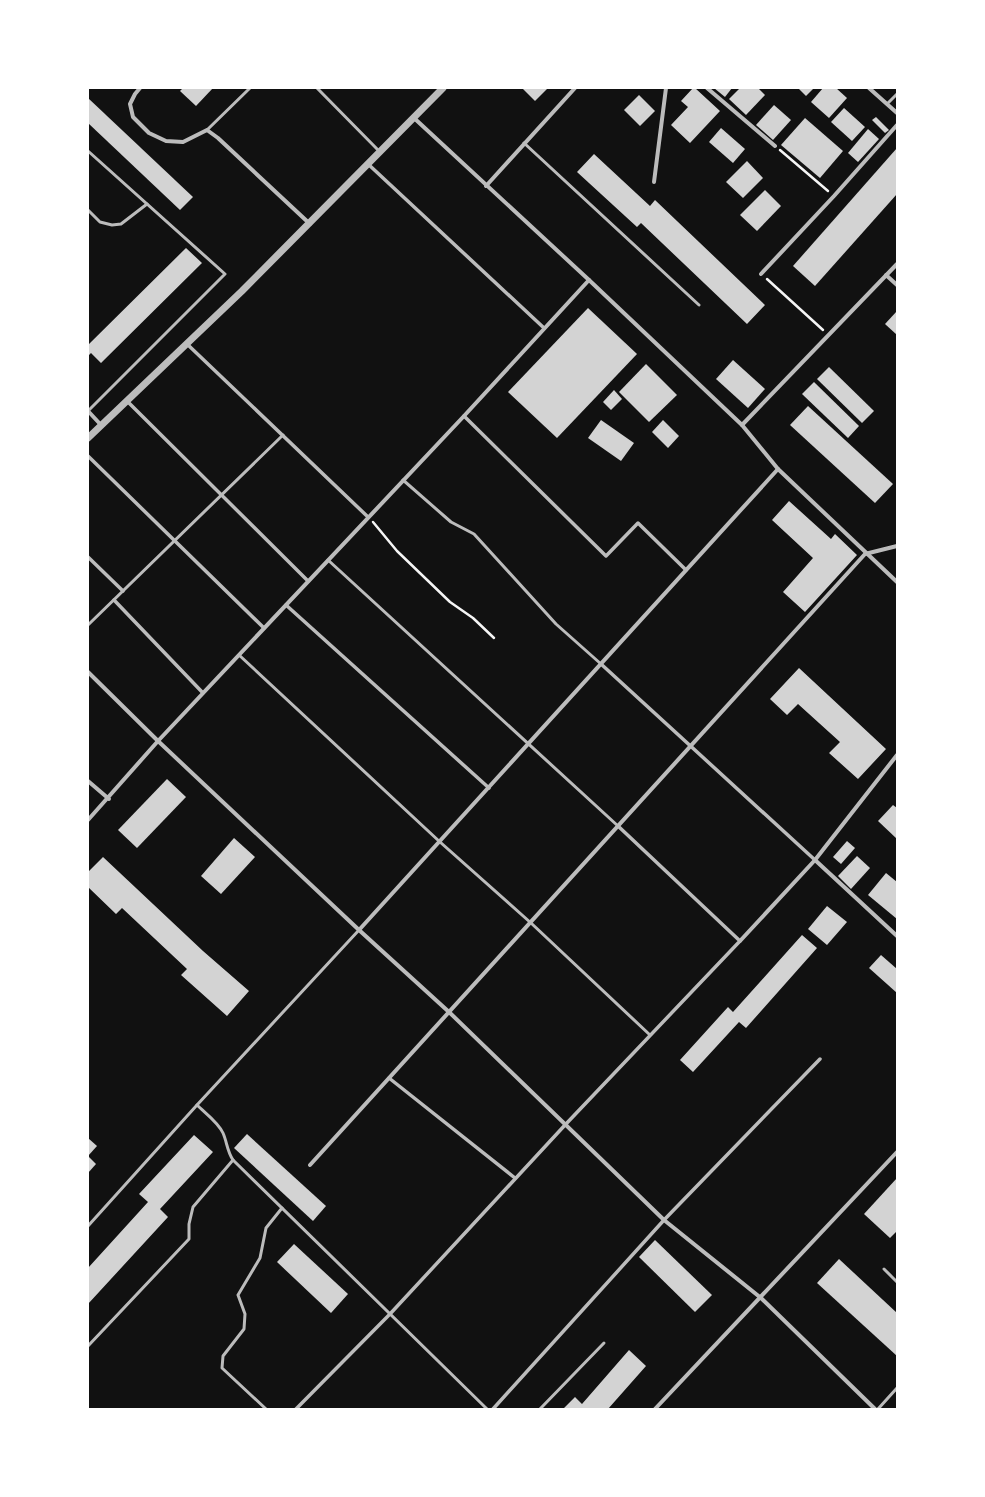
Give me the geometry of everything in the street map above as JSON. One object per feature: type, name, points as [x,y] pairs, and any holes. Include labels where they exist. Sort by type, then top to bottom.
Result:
[{"type":"street","points":[[140,88],[130,104],[133,117],[149,133],[166,141],[183,142],[207,130],[218,138],[310,224]]},
{"type":"street","points":[[88,438],[310,224],[443,88]]},
{"type":"street","points":[[486,186],[574,88]]},
{"type":"street","points":[[654,182],[666,88]]},
{"type":"street","points":[[707,88],[775,146]]},
{"type":"street","points":[[869,88],[897,114]]},
{"type":"street","points":[[414,118],[589,280],[742,425],[778,469],[897,582]]},
{"type":"street","points":[[761,274],[834,196],[897,125]]},
{"type":"street","points":[[368,164],[544,328]]},
{"type":"street","points":[[742,425],[897,264]]},
{"type":"street","points":[[886,275],[897,285]]},
{"type":"street","points":[[88,820],[158,741],[464,416],[589,280]]},
{"type":"street","points":[[187,344],[368,517]]},
{"type":"street","points":[[127,401],[308,581]]},
{"type":"street","points":[[88,411],[101,425]]},
{"type":"street","points":[[464,416],[606,556],[638,523],[686,570]]},
{"type":"street","points":[[88,456],[264,628]]},
{"type":"street","points":[[360,930],[778,469]]},
{"type":"street","points":[[310,1165],[866,554],[897,546]]},
{"type":"street","points":[[88,557],[123,591]]},
{"type":"street","points":[[114,600],[203,693]]},
{"type":"street","points":[[286,605],[489,788]]},
{"type":"street","points":[[601,664],[897,936]]},
{"type":"street","points":[[88,672],[158,741],[449,1012],[664,1220],[761,1298],[877,1409]]},
{"type":"street","points":[[296,1409],[390,1314],[515,1178],[815,860],[896,757]]},
{"type":"street","points":[[88,782],[108,799]]},
{"type":"street","points":[[618,826],[740,941]]},
{"type":"street","points":[[494,1409],[664,1220],[820,1059]]},
{"type":"street","points":[[389,1078],[515,1178]]},
{"type":"street","points":[[655,1409],[897,1152]]},
{"type":"lane","points":[[207,130],[250,88]]},
{"type":"lane","points":[[317,88],[380,152]]},
{"type":"lane","points":[[887,104],[897,94]]},
{"type":"lane","points":[[524,142],[699,305]]},
{"type":"lane","points":[[88,150],[225,274],[88,411]]},
{"type":"lane","points":[[88,210],[100,222],[112,225],[122,224],[148,204]]},
{"type":"lane","points":[[88,625],[283,435]]},
{"type":"lane","points":[[403,480],[451,522],[474,534],[556,624],[601,664]]},
{"type":"lane","points":[[328,560],[618,826]]},
{"type":"lane","points":[[239,655],[440,842],[531,922],[650,1035]]},
{"type":"lane","points":[[88,1226],[197,1105],[360,930]]},
{"type":"lane","points":[[197,1105],[223,1133],[229,1154],[233,1160],[488,1409]]},
{"type":"lane","points":[[88,1346],[189,1239],[188,1224],[193,1208],[233,1160]]},
{"type":"lane","points":[[266,1409],[222,1368],[223,1356],[244,1329],[244,1314],[238,1294],[260,1258],[266,1228],[282,1208]]},
{"type":"lane","points":[[884,1269],[897,1282]]},
{"type":"lane","points":[[540,1409],[604,1343]]},
{"type":"lane","points":[[877,1409],[897,1388]]},
{"type":"path","points":[[775,146],[834,196]]},
{"type":"path","points":[[761,274],[828,335]]},
{"type":"path","points":[[368,517],[397,551],[450,602],[473,618],[494,638]]},
{"type":"building","points":[[183,88],[213,88],[196,106],[180,91]]},
{"type":"building","points":[[522,88],[548,88],[535,101]]},
{"type":"building","points":[[693,88],[695,88],[720,111],[690,143],[671,125],[688,107],[681,101]]},
{"type":"building","points":[[714,88],[732,88],[725,97]]},
{"type":"building","points":[[740,88],[758,88],[765,95],[746,115],[729,99]]},
{"type":"building","points":[[798,88],[814,88],[806,96]]},
{"type":"building","points":[[823,88],[836,88],[847,98],[829,118],[811,102]]},
{"type":"building","points":[[639,95],[655,111],[640,126],[624,110]]},
{"type":"building","points":[[88,98],[193,197],[180,210],[88,123]]},
{"type":"building","points":[[774,105],[791,120],[773,140],[756,125]]},
{"type":"building","points":[[844,108],[865,127],[852,141],[831,122]]},
{"type":"building","points":[[876,117],[889,130],[885,133],[872,120]]},
{"type":"building","points":[[805,118],[843,151],[820,178],[781,145]]},
{"type":"building","points":[[721,128],[745,149],[733,163],[709,142]]},
{"type":"building","points":[[868,129],[879,139],[858,162],[848,153]]},
{"type":"building","points":[[897,148],[897,194],[815,286],[793,266]]},
{"type":"building","points":[[594,154],[650,206],[655,200],[765,305],[747,324],[641,223],[637,227],[577,172]]},
{"type":"building","points":[[747,161],[763,178],[743,198],[726,182]]},
{"type":"building","points":[[765,190],[781,206],[757,231],[740,215]]},
{"type":"building","points":[[186,248],[202,263],[101,363],[91,353],[88,356],[88,345]]},
{"type":"building","points":[[588,308],[637,354],[557,438],[508,392]]},
{"type":"building","points":[[897,311],[897,335],[885,324]]},
{"type":"building","points":[[733,360],[765,389],[748,408],[716,379]]},
{"type":"building","points":[[646,364],[677,395],[649,422],[619,392]]},
{"type":"building","points":[[829,367],[874,411],[862,423],[817,379]]},
{"type":"building","points":[[814,382],[859,426],[848,438],[802,394]]},
{"type":"building","points":[[614,390],[622,399],[611,410],[603,402]]},
{"type":"building","points":[[808,406],[893,484],[875,503],[790,425]]},
{"type":"building","points":[[601,420],[634,443],[621,461],[588,438]]},
{"type":"building","points":[[663,420],[679,436],[668,448],[652,432]]},
{"type":"building","points":[[789,501],[831,539],[835,534],[857,555],[805,612],[783,592],[813,558],[772,520]]},
{"type":"building","points":[[799,668],[886,749],[858,779],[829,753],[840,742],[798,704],[787,715],[770,699]]},
{"type":"building","points":[[167,779],[186,797],[137,848],[118,830]]},
{"type":"building","points":[[893,805],[897,808],[897,839],[878,821]]},
{"type":"building","points":[[234,838],[255,857],[221,894],[201,876]]},
{"type":"building","points":[[847,841],[855,848],[841,864],[833,857]]},
{"type":"building","points":[[857,856],[870,868],[851,889],[838,876]]},
{"type":"building","points":[[103,857],[203,951],[249,991],[227,1016],[181,975],[187,969],[122,908],[116,914],[88,887],[88,872]]},
{"type":"building","points":[[886,873],[897,882],[897,919],[868,895]]},
{"type":"building","points":[[827,906],[847,922],[827,945],[808,929]]},
{"type":"building","points":[[802,935],[817,948],[746,1028],[739,1022],[693,1072],[680,1060],[728,1007],[733,1012]]},
{"type":"building","points":[[881,955],[897,969],[897,993],[869,968]]},
{"type":"building","points":[[247,1134],[326,1206],[313,1221],[234,1148]]},
{"type":"building","points":[[194,1135],[213,1152],[160,1209],[168,1217],[88,1304],[88,1268],[148,1202],[139,1194]]},
{"type":"building","points":[[88,1138],[97,1146],[88,1156]]},
{"type":"building","points":[[88,1156],[96,1164],[88,1173]]},
{"type":"building","points":[[897,1178],[897,1231],[890,1238],[864,1214]]},
{"type":"building","points":[[655,1240],[712,1295],[695,1312],[639,1257]]},
{"type":"building","points":[[294,1244],[348,1294],[331,1313],[277,1262]]},
{"type":"building","points":[[839,1259],[897,1313],[897,1356],[817,1283]]},
{"type":"building","points":[[629,1350],[646,1366],[608,1409],[563,1409],[575,1397],[582,1404]]}]
